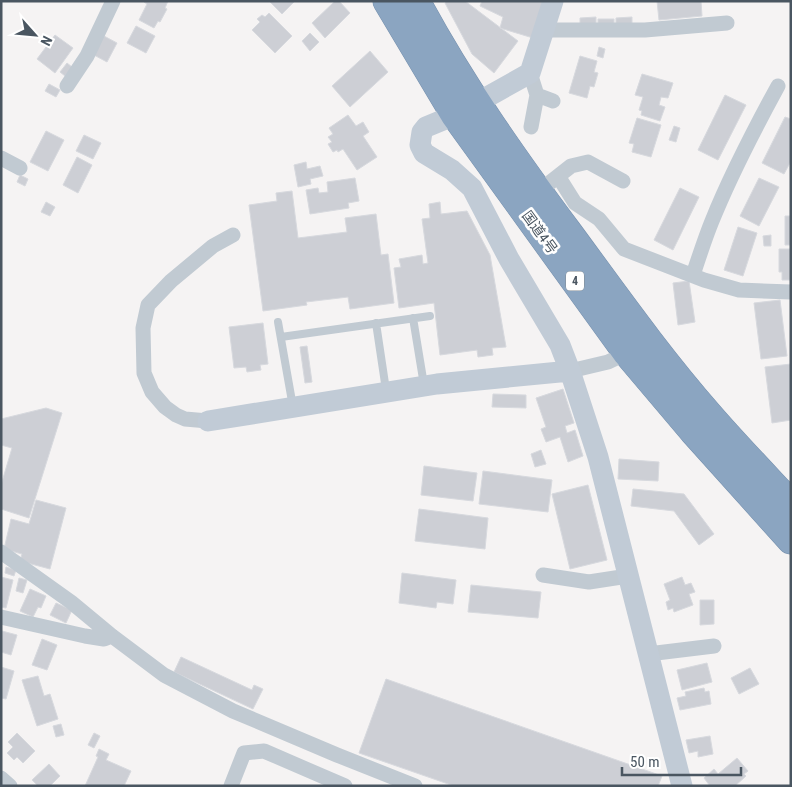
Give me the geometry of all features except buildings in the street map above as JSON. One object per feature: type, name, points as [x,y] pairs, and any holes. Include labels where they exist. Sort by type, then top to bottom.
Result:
[{"type":"highway","name":"国道4号","points":[[387,1],[465,109],[627,353],[693,432],[791,540]]},
{"type":"highway","name":"国道4号","points":[[416,1],[465,109],[548,184],[643,333],[708,414],[791,504]]},
{"type":"street","points":[[67,86],[87,56],[113,1]]},
{"type":"street","points":[[531,127],[537,95],[530,73],[553,1]]},
{"type":"street","points":[[543,30],[645,30],[727,23]]},
{"type":"street","points":[[530,73],[465,109],[426,127],[420,139],[421,148],[429,157],[452,170],[472,188],[509,259],[560,345],[598,457],[682,786]]},
{"type":"street","points":[[693,275],[712,221],[726,189],[756,126],[778,86]]},
{"type":"street","points":[[537,95],[553,101]]},
{"type":"street","points":[[1,158],[20,168]]},
{"type":"street","points":[[623,182],[588,162],[571,166],[548,184],[599,219],[624,250],[704,280],[738,290],[791,292]]},
{"type":"street","points":[[232,234],[212,246],[171,281],[148,305],[142,328],[144,373],[152,392],[165,407],[185,420],[208,421],[424,386],[570,371],[608,362],[627,353]]},
{"type":"street","points":[[1,552],[71,602],[164,675],[233,711],[380,780],[415,786]]},
{"type":"street","points":[[543,575],[590,582],[628,576]]},
{"type":"street","points":[[1,618],[85,636],[104,639],[112,636]]},
{"type":"street","points":[[648,654],[714,646]]},
{"type":"street","points":[[231,786],[244,753],[264,751],[345,786]]},
{"type":"lane","points":[[281,338],[430,316]]},
{"type":"lane","points":[[413,318],[424,386]]},
{"type":"lane","points":[[278,322],[293,406]]},
{"type":"lane","points":[[376,323],[386,392]]}]
